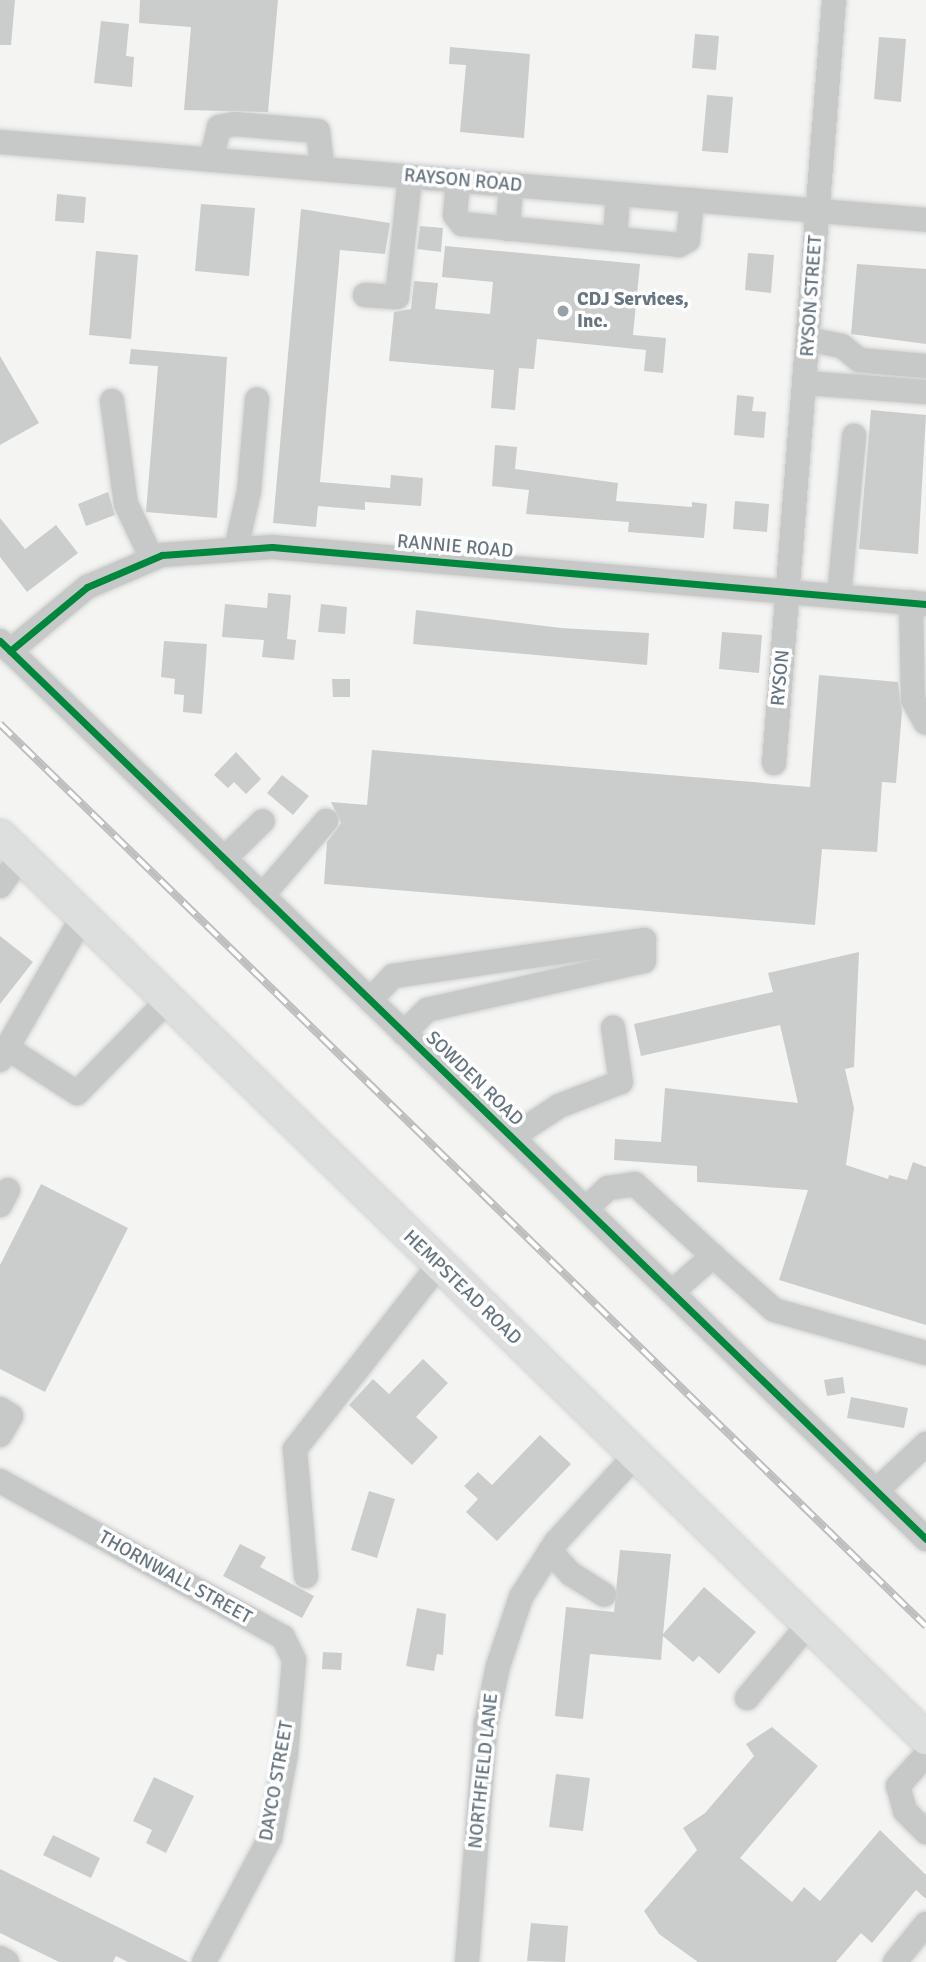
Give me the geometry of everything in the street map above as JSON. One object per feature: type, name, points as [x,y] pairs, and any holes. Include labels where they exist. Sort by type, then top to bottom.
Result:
[{"type":"main road","name":"HEMPSTEAD ROAD","points":[[10,846],[634,1457],[926,1738]]},
{"type":"street","name":"RYSON STREET","points":[[789,592],[834,0]]},
{"type":"street","points":[[211,160],[219,127],[318,131],[323,169]]},
{"type":"street","points":[[275,165],[277,128]]},
{"type":"street","name":"RAYSON ROAD","points":[[0,142],[926,220]]},
{"type":"street","points":[[365,295],[397,297],[410,177]]},
{"type":"street","points":[[458,181],[455,215],[461,224],[679,245],[688,240],[692,200]]},
{"type":"street","points":[[508,229],[511,185]]},
{"type":"street","points":[[615,239],[618,194]]},
{"type":"street","points":[[808,339],[842,346],[859,360],[926,366]]},
{"type":"street","points":[[806,383],[926,392]]},
{"type":"street","points":[[236,549],[249,491],[257,398]]},
{"type":"street","points":[[112,401],[127,504],[152,559]]},
{"type":"street","points":[[839,596],[854,436]]},
{"type":"street","name":"RANNIE ROAD","points":[[5,646],[87,587],[152,559],[272,547],[918,603]]},
{"type":"street","name":"RYSON","points":[[774,763],[789,592]]},
{"type":"street","points":[[918,603],[913,700],[926,723]]},
{"type":"street","name":"SOWDEN ROAD","points":[[5,646],[926,1539]]},
{"type":"street","points":[[224,859],[263,821]]},
{"type":"street","points":[[262,896],[326,821]]},
{"type":"street","points":[[0,886],[10,846]]},
{"type":"street","points":[[83,916],[3,1054],[77,1093],[168,1000]]},
{"type":"street","points":[[370,1000],[393,976],[644,940],[644,961],[427,1010],[404,1033]]},
{"type":"street","points":[[512,1138],[559,1106],[621,1082],[613,1028]]},
{"type":"street","points":[[586,1209],[608,1188],[635,1184],[774,1310],[926,1353]]},
{"type":"street","points":[[673,1292],[713,1256]]},
{"type":"street","points":[[306,1576],[296,1449],[439,1265]]},
{"type":"street","points":[[0,1409],[11,1416],[0,1435]]},
{"type":"street","points":[[876,1491],[926,1444]]},
{"type":"street","name":"NORTHFIELD LANE","points":[[467,1962],[486,1723],[498,1665],[521,1597],[550,1551],[634,1457]]},
{"type":"street","name":"THORNWALL STREET","points":[[0,1481],[283,1637],[294,1660],[289,1712]]},
{"type":"street","points":[[550,1551],[571,1574],[604,1595]]},
{"type":"street","points":[[747,1698],[808,1625]]},
{"type":"street","name":"DAYCO STREET","points":[[204,1962],[270,1838],[289,1712]]},
{"type":"street","points":[[926,1755],[898,1786],[905,1811],[926,1832]]},
{"type":"street","points":[[895,1962],[926,1924]]},
{"type":"street","points":[[0,1958],[7,1962]]},
{"type":"building","points":[[0,0],[15,0],[11,45],[0,45]]},
{"type":"building","points":[[140,0],[278,0],[268,112],[184,110],[191,27],[139,23]]},
{"type":"building","points":[[101,21],[129,24],[126,56],[134,57],[132,87],[94,83]]},
{"type":"building","points":[[695,34],[719,36],[716,70],[692,68]]},
{"type":"building","points":[[879,37],[906,39],[901,102],[874,99]]},
{"type":"building","points":[[450,47],[530,54],[524,138],[460,132],[466,65],[449,64]]},
{"type":"building","points":[[707,95],[733,97],[728,153],[702,151]]},
{"type":"building","points":[[57,194],[86,197],[84,223],[55,221]]},
{"type":"building","points":[[201,204],[255,208],[249,276],[195,271]]},
{"type":"building","points":[[301,209],[390,223],[385,254],[340,250],[320,482],[390,488],[391,475],[423,478],[421,506],[365,502],[365,510],[318,506],[316,527],[273,523]]},
{"type":"building","points":[[420,226],[443,228],[441,252],[417,249]]},
{"type":"building","name":"CDJ Services, Inc.","points":[[445,246],[640,264],[633,335],[666,338],[663,373],[644,371],[646,350],[537,339],[534,369],[519,368],[515,410],[491,408],[494,370],[389,361],[394,312],[411,309],[414,281],[438,283],[435,309],[490,314],[493,282],[442,277]]},
{"type":"building","points":[[96,251],[138,255],[131,339],[89,335]]},
{"type":"building","points":[[748,253],[774,255],[771,293],[745,290]]},
{"type":"building","points":[[857,264],[926,269],[926,344],[851,334]]},
{"type":"building","points":[[131,349],[227,357],[217,518],[146,512],[158,366],[129,364]]},
{"type":"building","points":[[0,356],[39,423],[0,445]]},
{"type":"building","points":[[737,395],[754,397],[752,411],[766,412],[764,438],[734,435]]},
{"type":"building","points":[[871,410],[926,415],[918,554],[859,549]]},
{"type":"building","points":[[495,445],[517,447],[515,469],[618,483],[616,501],[692,507],[692,502],[707,504],[704,538],[628,532],[629,522],[526,514],[529,490],[492,486]]},
{"type":"building","points":[[108,492],[115,515],[86,526],[78,504]]},
{"type":"building","points":[[735,501],[769,504],[767,532],[733,529]]},
{"type":"building","points":[[0,518],[25,549],[56,525],[78,553],[27,592],[0,557]]},
{"type":"building","points":[[268,593],[291,595],[287,639],[296,640],[294,660],[262,657],[264,640],[222,637],[225,604],[267,608]]},
{"type":"building","points":[[321,604],[347,607],[345,634],[318,632]]},
{"type":"building","points":[[416,610],[561,628],[649,633],[647,665],[413,644]]},
{"type":"building","points":[[722,632],[762,635],[759,673],[719,669]]},
{"type":"building","points":[[164,641],[207,644],[202,714],[183,712],[184,695],[174,694],[175,679],[161,677]]},
{"type":"building","points":[[819,675],[898,682],[902,712],[896,783],[882,782],[877,852],[822,849],[815,925],[324,884],[327,842],[341,823],[331,802],[367,805],[372,750],[810,787]]},
{"type":"building","points":[[332,679],[350,679],[350,697],[333,697]]},
{"type":"building","points":[[236,752],[261,779],[246,794],[234,782],[228,788],[214,775]]},
{"type":"building","points":[[282,775],[309,796],[293,815],[267,793]]},
{"type":"building","points":[[0,936],[33,962],[0,1004]]},
{"type":"building","points":[[859,952],[854,1067],[845,1069],[854,1108],[846,1165],[888,1179],[889,1175],[907,1180],[913,1162],[926,1167],[926,1325],[779,1280],[808,1190],[697,1182],[697,1166],[614,1160],[615,1139],[661,1142],[665,1088],[798,1103],[780,1025],[641,1056],[634,1024],[773,992],[768,973]]},
{"type":"building","points":[[41,1184],[128,1228],[45,1392],[0,1369],[0,1265]]},
{"type":"building","points":[[423,1359],[448,1383],[416,1417],[438,1437],[412,1465],[349,1405],[373,1379],[389,1394]]},
{"type":"building","points":[[843,1377],[845,1393],[827,1396],[824,1380]]},
{"type":"building","points":[[851,1397],[908,1408],[904,1428],[847,1418]]},
{"type":"building","points":[[540,1435],[571,1464],[497,1541],[466,1512],[478,1499],[464,1486],[478,1472],[492,1485]]},
{"type":"building","points":[[369,1491],[395,1499],[377,1558],[351,1550]]},
{"type":"building","points":[[240,1544],[266,1557],[260,1567],[314,1596],[302,1618],[223,1576]]},
{"type":"building","points":[[620,1550],[671,1554],[663,1634],[704,1587],[756,1632],[719,1674],[699,1656],[693,1662],[663,1636],[661,1660],[590,1654],[583,1719],[555,1716],[566,1607],[614,1612]]},
{"type":"building","points":[[417,1608],[446,1614],[443,1655],[437,1654],[434,1671],[406,1666]]},
{"type":"building","points":[[323,1652],[342,1653],[341,1670],[322,1669]]},
{"type":"building","points":[[772,1727],[818,1766],[740,1858],[792,1902],[804,1887],[820,1901],[880,1830],[926,1875],[926,1899],[916,1890],[872,1943],[861,1933],[836,1962],[698,1962],[659,1934],[644,1911],[697,1850],[683,1828],[705,1813],[754,1756],[746,1744]]},
{"type":"building","points":[[556,1774],[590,1778],[583,1831],[549,1827]]},
{"type":"building","points":[[154,1777],[194,1796],[166,1853],[146,1843],[152,1830],[133,1821]]},
{"type":"building","points":[[53,1835],[100,1858],[91,1878],[43,1855]]},
{"type":"building","points":[[0,1869],[189,1962],[128,1962],[116,1956],[113,1962],[59,1962],[0,1933]]},
{"type":"building","points":[[531,1923],[568,1926],[565,1962],[527,1961]]},
{"type":"railway","points":[[0,724],[926,1626]]},
{"type":"cycle path","points":[[10,651],[87,587],[162,555],[272,547],[926,604]]},
{"type":"cycle path","points":[[0,641],[926,1539]]},
{"type":"place","name":"CDJ Services, Inc.","points":[[563,311]]}]
